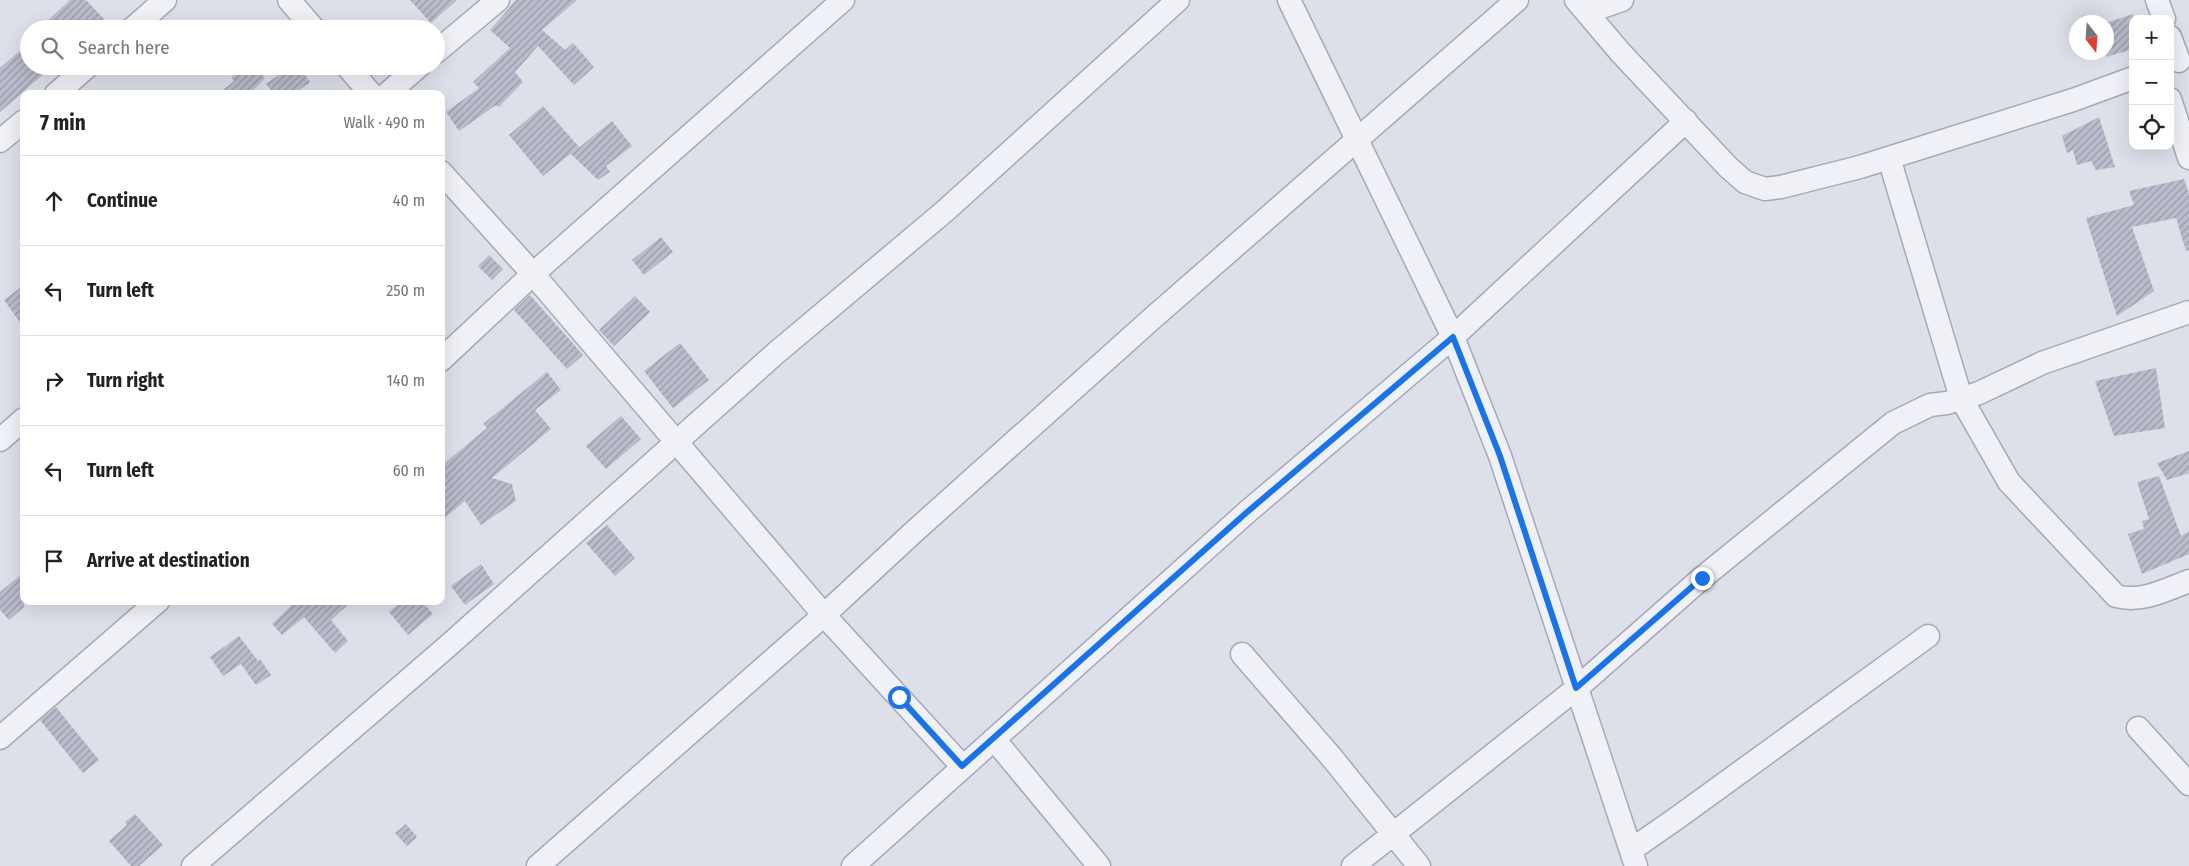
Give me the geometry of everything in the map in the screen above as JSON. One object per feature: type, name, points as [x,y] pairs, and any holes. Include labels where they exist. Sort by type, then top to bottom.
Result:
[{"type":"street","points":[[142,20],[165,0]]},
{"type":"street","points":[[289,0],[306,20]]},
{"type":"street","points":[[445,44],[498,0]]},
{"type":"street","points":[[445,356],[534,274],[843,0]]},
{"type":"street","points":[[193,866],[456,638],[676,441],[945,210],[1178,0]]},
{"type":"street","points":[[1289,0],[1453,337],[1500,456],[1634,858],[1928,636]]},
{"type":"street","points":[[538,866],[824,615],[1155,316],[1358,141],[1517,0]]},
{"type":"street","points":[[1581,6],[1622,0]]},
{"type":"street","points":[[2157,0],[2163,15]]},
{"type":"street","points":[[1581,6],[1620,52],[1728,168],[1745,182],[1764,189],[1781,187],[1889,158],[2064,103],[2129,79]]},
{"type":"street","points":[[2174,48],[2179,61]]},
{"type":"street","points":[[61,90],[78,75]]},
{"type":"street","points":[[355,75],[368,90]]},
{"type":"street","points":[[392,90],[409,75]]},
{"type":"street","points":[[2172,105],[2189,158]]},
{"type":"street","points":[[853,866],[962,766],[1254,506],[1453,337],[1686,121]]},
{"type":"street","points":[[0,141],[20,124]]},
{"type":"street","points":[[1889,158],[1962,398],[2009,482],[2116,596],[2127,599],[2148,597],[2189,581]]},
{"type":"street","points":[[445,176],[534,274],[824,615],[962,766]]},
{"type":"street","points":[[1353,866],[1576,688],[1702,578],[1808,494],[1880,432],[1909,414],[1930,405],[1962,398],[1986,390],[2042,363],[2189,312]]},
{"type":"street","points":[[0,440],[20,422]]},
{"type":"street","points":[[0,738],[153,605]]},
{"type":"street","points":[[1242,654],[1332,759],[1419,866]]},
{"type":"street","points":[[2138,728],[2189,784]]},
{"type":"street","points":[[994,739],[1099,866]]},
{"type":"building","points":[[70,0],[86,0],[105,20],[48,20]]},
{"type":"building","points":[[410,0],[457,0],[434,20],[428,20]]},
{"type":"building","points":[[516,0],[577,0],[542,30],[565,50],[573,43],[594,67],[574,85],[538,46],[515,72],[523,82],[499,107],[496,105],[459,131],[446,112],[479,88],[473,82],[510,48],[490,30]]},
{"type":"building","points":[[2129,15],[2129,50],[2114,55],[2114,20]]},
{"type":"building","points":[[20,51],[20,75],[43,75],[25,90],[20,90],[20,95],[0,112],[0,68]]},
{"type":"building","points":[[234,75],[262,75],[265,78],[254,90],[223,90],[234,81],[231,78]]},
{"type":"building","points":[[278,75],[305,75],[310,82],[299,90],[271,90],[266,84]]},
{"type":"building","points":[[543,106],[579,147],[543,176],[509,135]]},
{"type":"building","points":[[2099,117],[2115,167],[2096,170],[2091,161],[2077,165],[2073,150],[2067,153],[2062,136]]},
{"type":"building","points":[[612,121],[632,146],[606,166],[610,172],[598,180],[571,154]]},
{"type":"building","points":[[2184,179],[2189,194],[2189,250],[2186,251],[2176,218],[2132,227],[2154,291],[2117,316],[2086,218],[2134,205],[2129,191]]},
{"type":"building","points":[[661,237],[673,252],[644,275],[632,260]]},
{"type":"building","points":[[489,255],[503,269],[492,280],[478,266]]},
{"type":"building","points":[[20,288],[20,322],[4,300]]},
{"type":"building","points":[[530,295],[583,355],[567,369],[514,310]]},
{"type":"building","points":[[635,296],[650,312],[614,346],[599,330]]},
{"type":"building","points":[[680,343],[709,380],[673,408],[644,371]]},
{"type":"building","points":[[2156,368],[2165,428],[2114,436],[2095,381]]},
{"type":"building","points":[[547,372],[561,390],[535,410],[551,429],[492,478],[512,484],[516,501],[481,525],[465,501],[445,518],[445,489],[447,488],[445,486],[445,463],[487,428],[483,424]]},
{"type":"building","points":[[621,416],[641,439],[606,469],[586,446]]},
{"type":"building","points":[[2189,451],[2189,473],[2167,480],[2157,463]]},
{"type":"building","points":[[2159,476],[2181,536],[2189,531],[2189,554],[2142,574],[2128,534],[2144,529],[2142,521],[2149,519],[2137,482]]},
{"type":"building","points":[[607,525],[635,558],[615,576],[586,543]]},
{"type":"building","points":[[481,564],[494,584],[465,605],[451,586]]},
{"type":"building","points":[[20,575],[20,605],[24,605],[24,607],[9,620],[0,610],[0,592]]},
{"type":"building","points":[[292,605],[348,605],[331,620],[348,641],[335,653],[304,617],[282,635],[272,624]]},
{"type":"building","points":[[397,605],[425,605],[433,614],[408,635],[389,612]]},
{"type":"building","points":[[239,636],[258,661],[260,659],[271,675],[256,685],[241,664],[223,676],[210,657]]},
{"type":"building","points":[[56,707],[99,760],[83,773],[40,720]]},
{"type":"building","points":[[135,814],[163,845],[139,866],[131,866],[109,841],[127,825],[125,822]]},
{"type":"building","points":[[406,824],[417,837],[407,846],[395,833]]},
{"type":"route","points":[[899,697],[962,766],[1246,513],[1375,401],[1453,337],[1500,456],[1576,688],[1702,578]]}]
